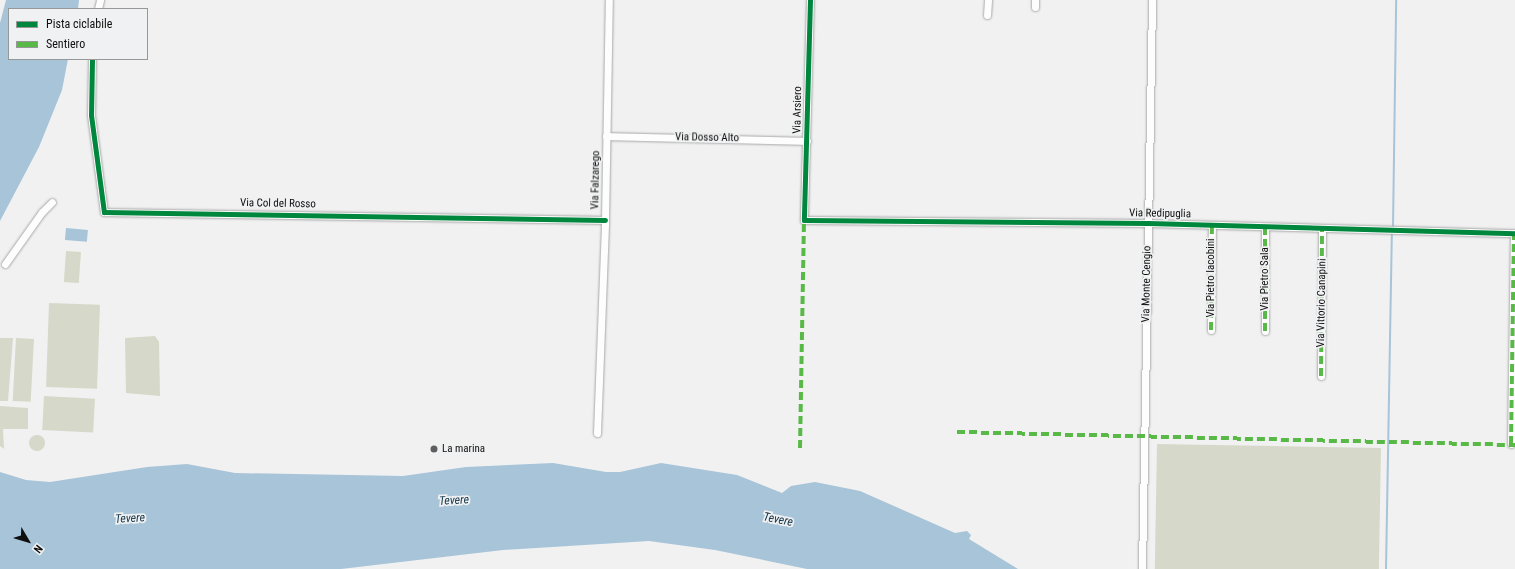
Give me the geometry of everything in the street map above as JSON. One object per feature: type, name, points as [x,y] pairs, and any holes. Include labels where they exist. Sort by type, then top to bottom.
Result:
[{"type":"street","name":"Via Falzarego","points":[[597,433],[605,220],[609,0]]},
{"type":"street","name":"Via Arsiero","points":[[804,220],[810,0]]},
{"type":"street","points":[[987,15],[988,0]]},
{"type":"street","name":"Via Monte Cengio","points":[[1142,569],[1152,0]]},
{"type":"street","name":"Via Col del Rosso","points":[[92,60],[91,115],[104,212],[605,220]]},
{"type":"street","name":"Via Dosso Alto","points":[[606,136],[807,141]]},
{"type":"street","points":[[5,264],[42,212],[52,202]]},
{"type":"street","name":"Via Redipuglia","points":[[804,220],[1148,223],[1401,232],[1514,233]]},
{"type":"street","name":"Via Pietro Iacobini","points":[[1211,330],[1212,225]]},
{"type":"street","name":"Via Pietro Sala","points":[[1265,227],[1265,331]]},
{"type":"street","name":"Via Vittorio Canapini","points":[[1321,376],[1322,229]]},
{"type":"street","points":[[1511,444],[1514,233]]},
{"type":"shaded area","points":[[66,251],[81,252],[79,283],[64,282]]},
{"type":"shaded area","points":[[49,303],[100,305],[97,389],[46,387]]},
{"type":"shaded area","points":[[155,336],[159,342],[160,396],[126,393],[125,338]]},
{"type":"shaded area","points":[[0,338],[13,338],[8,401],[0,401]]},
{"type":"shaded area","points":[[16,338],[34,339],[31,402],[13,401]]},
{"type":"shaded area","points":[[44,396],[95,399],[93,433],[42,430]]},
{"type":"shaded area","points":[[0,406],[28,408],[28,429],[3,429],[4,449],[0,446]]},
{"type":"shaded area","points":[[37,435],[44,440],[45,443],[40,450],[37,451],[30,446],[29,443],[34,436]]},
{"type":"shaded area","points":[[1157,444],[1381,448],[1379,569],[1155,569]]},
{"type":"water","points":[[6,0],[79,0],[78,8],[8,8],[8,60],[68,60],[62,90],[39,147],[0,221],[0,23]]},
{"type":"water","points":[[66,228],[88,230],[87,242],[65,240]]},
{"type":"water","name":"Tevere","points":[[553,463],[606,472],[620,472],[661,463],[737,475],[782,493],[791,486],[815,482],[860,491],[955,533],[967,531],[971,535],[969,539],[1018,569],[807,569],[715,550],[649,541],[503,550],[341,569],[0,569],[0,472],[26,480],[50,482],[147,467],[187,464],[235,473],[403,476],[466,467]]},
{"type":"waterway","points":[[1393,228],[1396,0]]},
{"type":"waterway","points":[[1386,569],[1392,232]]},
{"type":"marked path","points":[[800,448],[804,220]]},
{"type":"marked path","points":[[1211,330],[1212,225]]},
{"type":"marked path","points":[[1265,227],[1265,331]]},
{"type":"marked path","points":[[1321,376],[1322,229]]},
{"type":"marked path","points":[[1511,444],[1514,233]]},
{"type":"marked path","points":[[957,432],[1515,445]]},
{"type":"cycle path","points":[[810,0],[804,220],[1148,223],[1515,233]]},
{"type":"cycle path","points":[[92,60],[91,115],[104,212],[605,220]]},
{"type":"place","name":"La marina","points":[[434,449]]}]
